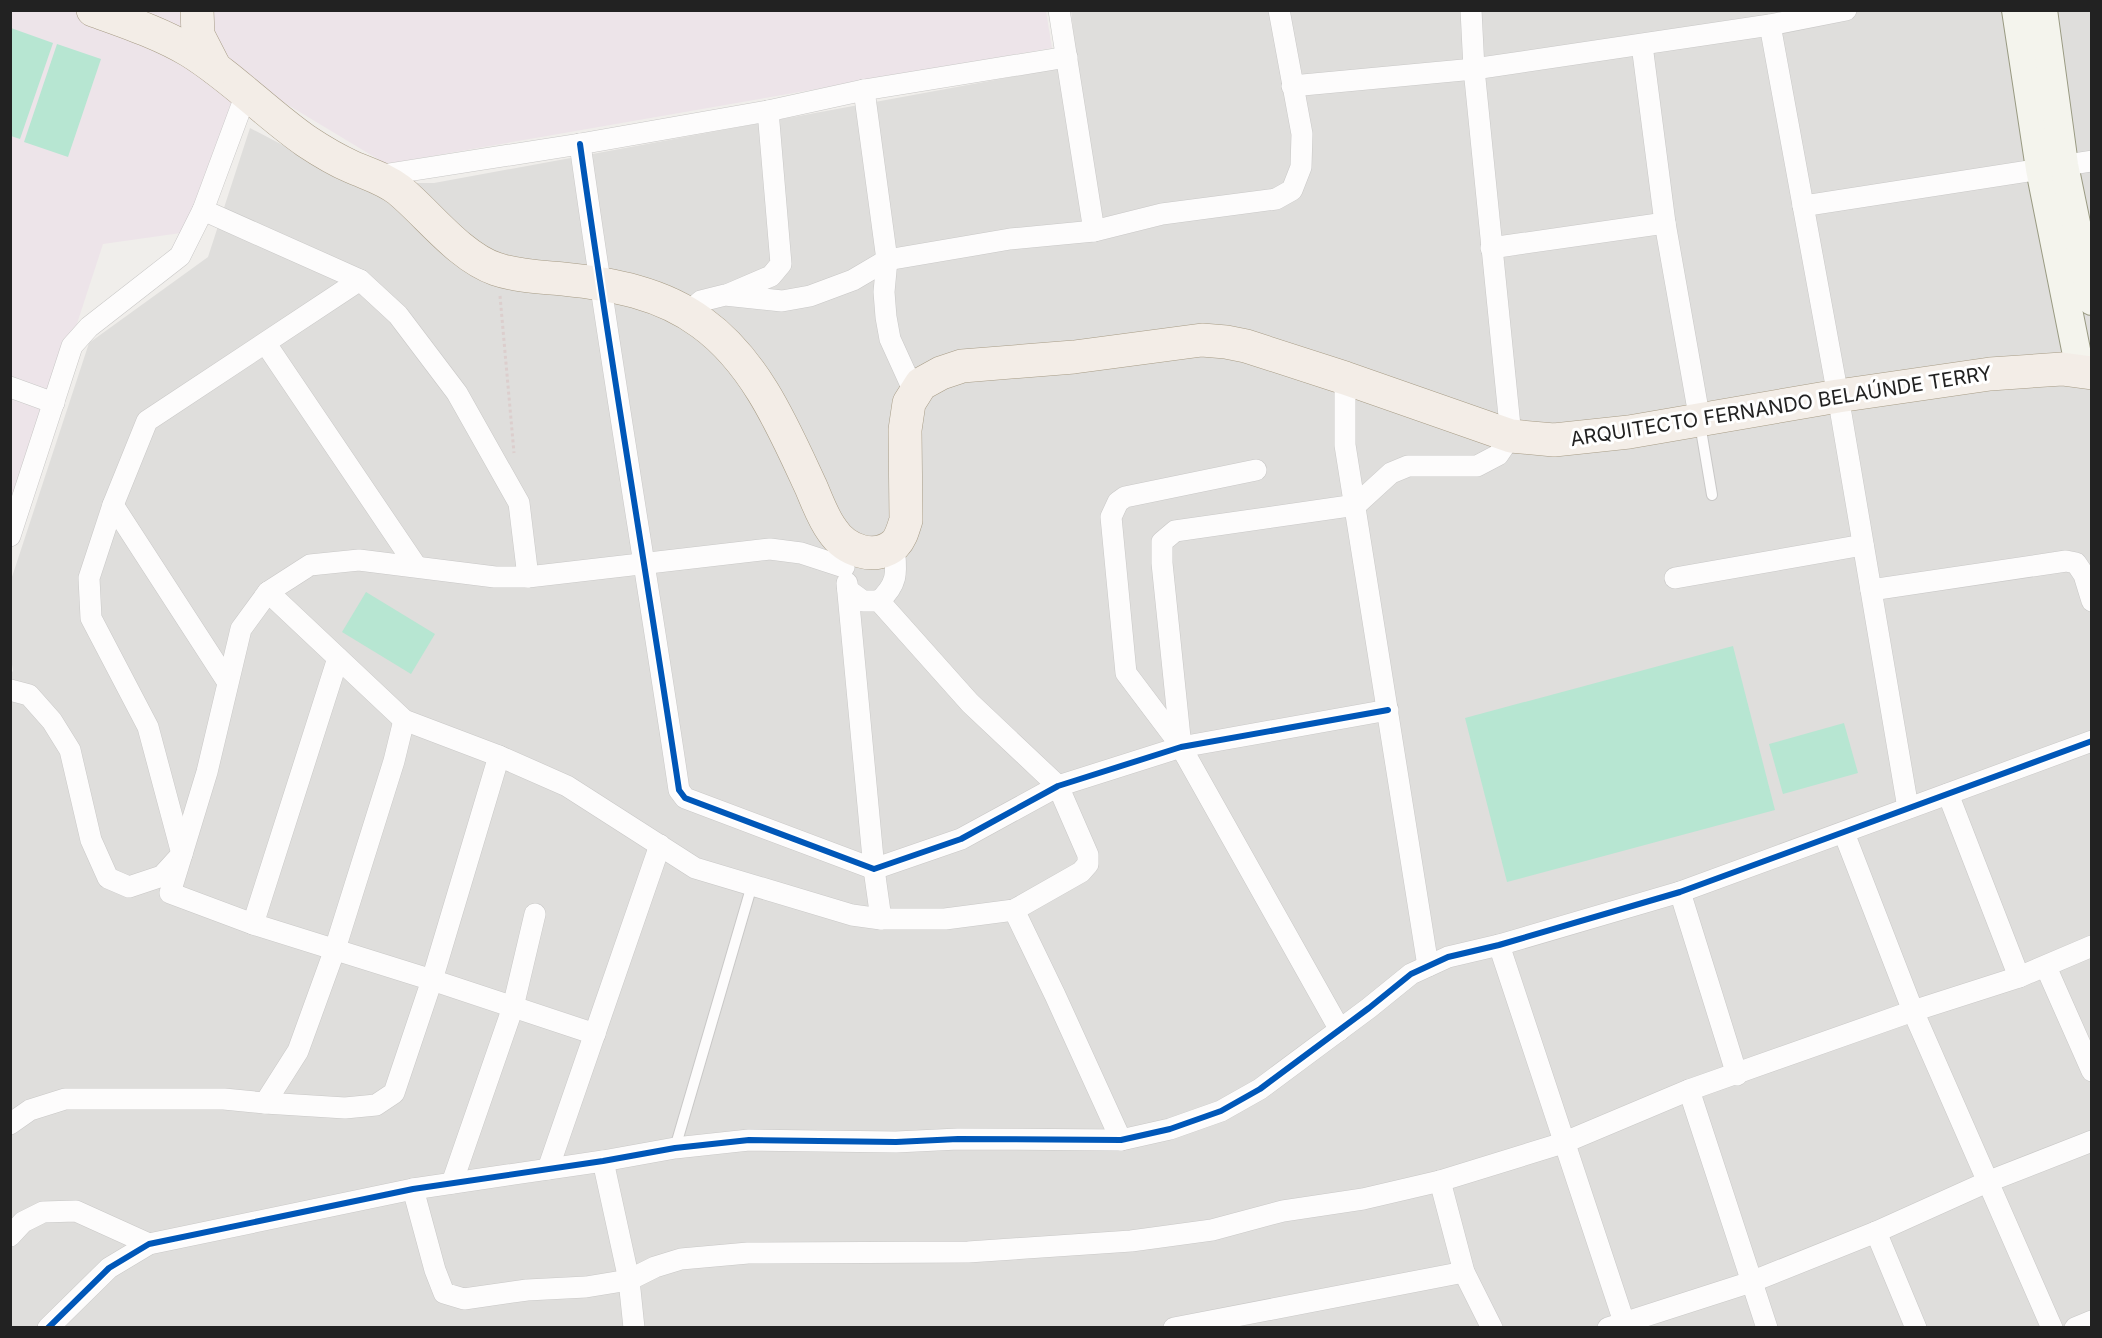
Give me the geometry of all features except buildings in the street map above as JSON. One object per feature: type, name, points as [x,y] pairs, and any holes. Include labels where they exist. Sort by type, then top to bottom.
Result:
[{"type":"main road","points":[[93,10],[143,28],[190,52],[215,68],[313,145],[397,189],[475,260],[497,270],[600,283],[637,291],[672,305],[702,323],[726,343],[746,367],[791,444],[843,555],[858,551],[886,549],[902,534],[906,520],[906,415],[915,394]]},
{"type":"main road","points":[[143,28],[170,23],[181,18],[190,10]]},
{"type":"main road","points":[[197,10],[198,35],[215,68]]},
{"type":"main road","name":"ARQUITECTO FERNANDO BELAÚNDE TERRY","points":[[915,394],[921,384],[941,373],[962,366],[1074,357],[1202,340],[1246,346],[1511,436],[1554,440],[1584,438],[1700,421],[1838,396],[2036,369],[2086,371]]},
{"type":"street","points":[[1059,10],[1094,231]]},
{"type":"street","points":[[725,295],[782,301],[810,297],[853,280],[887,260],[1010,239],[1094,231],[1162,214],[1276,199],[1292,190],[1301,167],[1302,134],[1279,10]]},
{"type":"street","points":[[1181,747],[1162,563],[1162,542],[1175,531],[1356,505],[1391,473],[1408,466],[1477,466],[1498,455],[1511,436],[1474,69],[1471,10]]},
{"type":"street","points":[[1292,87],[1474,69],[1770,25],[1846,10]]},
{"type":"street","points":[[2016,10],[2065,165],[2091,301]]},
{"type":"street","points":[[2043,10],[2065,165],[2086,371]]},
{"type":"street","points":[[1770,25],[1838,396],[1908,808]]},
{"type":"street","points":[[1642,45],[1665,223],[1700,421]]},
{"type":"street","points":[[376,176],[580,144],[768,111],[864,90],[1067,57]]},
{"type":"street","points":[[864,90],[887,260],[884,292],[886,317],[890,339],[915,394]]},
{"type":"street","points":[[10,536],[72,346],[89,327],[180,256],[203,210],[246,94]]},
{"type":"street","points":[[687,314],[701,301],[725,295],[771,276],[781,264],[768,111]]},
{"type":"street","points":[[580,144],[679,790],[685,798],[874,869],[961,839],[1058,786],[1181,747],[1388,710]]},
{"type":"street","points":[[1803,206],[2065,165]]},
{"type":"street","points":[[203,210],[360,280],[398,315],[463,403],[519,503],[528,577]]},
{"type":"street","points":[[1491,248],[1665,223]]},
{"type":"street","points":[[182,854],[148,727],[91,618],[89,578],[113,505],[147,421],[360,280]]},
{"type":"street","points":[[266,344],[416,567]]},
{"type":"street","points":[[1345,378],[1345,445],[1428,966]]},
{"type":"street","points":[[10,387],[54,402]]},
{"type":"street","points":[[1256,470],[1125,497],[1118,502],[1111,517],[1126,673],[1181,747],[1340,1030]]},
{"type":"street","points":[[113,505],[227,681]]},
{"type":"street","points":[[1676,578],[1863,545]]},
{"type":"street","points":[[595,1034],[253,924],[170,893],[207,772],[241,629],[268,592],[310,565],[359,560],[495,577],[528,577],[770,549],[843,555],[881,920]]},
{"type":"street","points":[[848,590],[863,601],[879,601],[891,591],[896,572],[886,549]]},
{"type":"street","points":[[1871,590],[2066,561],[2076,563],[2084,574],[2091,601]]},
{"type":"street","points":[[268,592],[404,720],[499,756],[567,786],[695,868],[852,915],[881,920],[945,919],[1014,910],[1081,872],[1088,864],[1088,855],[1058,786],[970,703],[879,601]]},
{"type":"street","points":[[253,924],[338,658]]},
{"type":"street","points":[[10,690],[29,695],[52,721],[70,750],[91,840],[108,878],[129,887],[162,876],[182,854]]},
{"type":"street","points":[[265,1104],[298,1051],[335,949],[394,761],[404,720]]},
{"type":"street","points":[[48,1328],[109,1268],[149,1244],[413,1189],[675,1148],[749,1140],[896,1142],[958,1139],[1121,1140],[1170,1129],[1221,1111],[1260,1089],[1411,974],[1448,957],[1499,945],[1680,892],[2091,741]]},
{"type":"street","points":[[10,1124],[30,1110],[65,1099],[225,1099],[265,1104],[345,1108],[376,1105],[394,1093],[432,980],[499,756]]},
{"type":"street","points":[[1948,794],[2019,977]]},
{"type":"street","points":[[1844,832],[1913,1011],[2052,1328]]},
{"type":"street","points":[[548,1169],[660,845]]},
{"type":"street","points":[[1680,892],[1737,1075]]},
{"type":"street","points":[[1014,910],[1121,1140]]},
{"type":"street","points":[[452,1183],[513,1006],[535,914]]},
{"type":"street","points":[[1499,945],[1619,1326],[1751,1282],[1876,1232],[1987,1182],[2091,1141]]},
{"type":"street","points":[[413,1189],[435,1270],[444,1293],[464,1299],[527,1290],[586,1287],[629,1280],[655,1267],[681,1259],[748,1253],[968,1252],[1131,1241],[1212,1230],[1283,1211],[1363,1199],[1440,1181],[1563,1143],[1689,1090],[1737,1075],[1913,1011],[2019,977],[2091,946]]},
{"type":"street","points":[[2046,967],[2091,1071]]},
{"type":"street","points":[[1689,1090],[1767,1328]]},
{"type":"street","points":[[603,1161],[629,1280],[634,1328]]},
{"type":"street","points":[[1440,1181],[1464,1272],[1492,1328]]},
{"type":"street","points":[[10,1236],[23,1222],[43,1212],[76,1212],[149,1244]]},
{"type":"street","points":[[1876,1232],[1916,1328]]},
{"type":"street","points":[[1174,1328],[1464,1272]]},
{"type":"street","points":[[2075,1328],[2091,1321]]},
{"type":"lane","points":[[1700,421],[1712,495]]},
{"type":"lane","points":[[675,1148],[752,885]]},
{"type":"path","points":[[497,270],[515,457]]},
{"type":"shaded area","points":[[11,11],[1046,11],[1052,48],[386,164],[248,81],[195,231],[103,244],[11,526]]},
{"type":"shaded area","points":[[1071,11],[2091,11],[2091,1327],[11,1327],[10,674],[13,671],[10,651],[11,580],[89,343],[208,257],[250,128],[355,183],[434,183],[1077,65]]},
{"type":"green space","points":[[11,28],[53,43],[20,139],[11,136]]},
{"type":"green space","points":[[57,44],[101,59],[68,157],[24,142]]},
{"type":"green space","points":[[366,592],[435,634],[411,674],[342,632]]},
{"type":"green space","points":[[1733,646],[1775,810],[1507,882],[1465,718]]},
{"type":"green space","points":[[1844,723],[1858,773],[1783,794],[1769,744]]},
{"type":"cycle path","points":[[580,144],[679,790],[685,798],[874,869],[961,839],[1058,786],[1181,747],[1388,710]]},
{"type":"cycle path","points":[[48,1328],[109,1268],[149,1244],[413,1189],[675,1148],[749,1140],[896,1142],[958,1139],[1121,1140],[1170,1129],[1221,1111],[1260,1089],[1411,974],[1448,957],[1499,945],[1680,892],[2092,741]]}]
